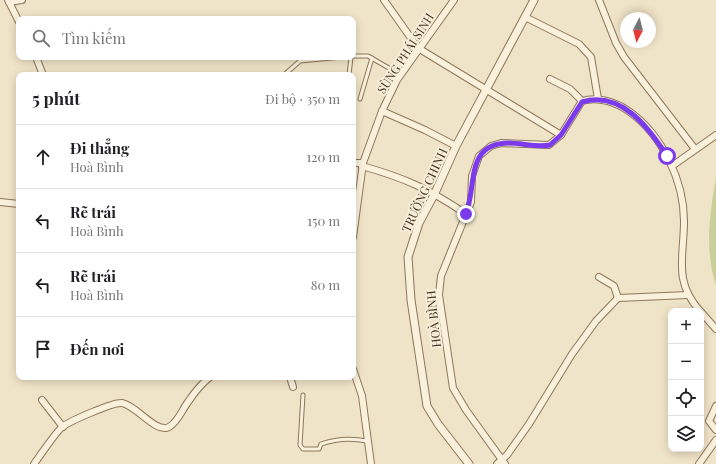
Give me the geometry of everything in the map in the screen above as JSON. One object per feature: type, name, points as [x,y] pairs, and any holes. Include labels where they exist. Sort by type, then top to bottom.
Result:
[{"type":"street","points":[[16,16],[9,1],[22,0]]},
{"type":"street","points":[[384,0],[418,48],[561,135]]},
{"type":"street","name":"SÙNG PHÁI SINH","points":[[356,215],[363,164],[382,112],[400,75],[454,0]]},
{"type":"street","name":"TRƯỜNG CHINH","points":[[469,464],[438,424],[427,406],[423,393],[411,300],[408,257],[419,223],[435,193],[456,146],[534,0]]},
{"type":"street","points":[[599,0],[616,44],[624,57],[695,149]]},
{"type":"street","points":[[525,17],[579,44],[591,56],[598,99]]},
{"type":"street","points":[[37,60],[42,72]]},
{"type":"street","points":[[550,79],[570,89],[582,102],[598,99],[618,104],[639,119],[660,146],[672,166],[681,194],[683,209],[682,265],[688,295],[699,308]]},
{"type":"street","name":"HOÀ BÌNH","points":[[502,463],[453,388],[439,295],[441,276],[471,202],[472,176],[475,164],[484,151],[491,146],[501,143],[550,145],[561,135],[582,102]]},
{"type":"street","points":[[382,112],[413,124],[456,146]]},
{"type":"street","points":[[672,166],[716,135]]},
{"type":"street","points":[[356,163],[363,164],[394,175],[435,193],[466,214]]},
{"type":"street","points":[[0,202],[16,204]]},
{"type":"street","points":[[599,278],[614,286],[618,298]]},
{"type":"street","points":[[502,463],[529,424],[572,354],[596,321],[618,298],[688,295]]},
{"type":"street","points":[[704,314],[716,328]]},
{"type":"street","points":[[356,378],[362,396],[371,464]]},
{"type":"street","points":[[34,464],[62,427],[112,404],[123,403],[133,408],[157,426],[164,428],[170,426],[182,414],[187,403],[201,384],[206,380]]},
{"type":"street","points":[[291,380],[293,388]]},
{"type":"street","points":[[42,400],[62,427]]},
{"type":"street","points":[[716,406],[709,421],[716,430]]},
{"type":"street","points":[[704,450],[716,440]]},
{"type":"street","points":[[699,464],[703,452]]},
{"type":"lane","points":[[356,56],[362,55],[372,58],[400,75]]},
{"type":"lane","points":[[360,99],[372,58]]},
{"type":"lane","points":[[287,72],[300,61],[310,60]]},
{"type":"lane","points":[[350,72],[352,60]]},
{"type":"lane","points":[[303,394],[300,445],[303,449],[319,449],[321,444],[328,441],[357,439],[367,441]]},
{"type":"green space","points":[[716,177],[716,285],[710,258],[709,231]]},
{"type":"route","points":[[466,214],[471,202],[472,176],[475,164],[479,156],[484,151],[491,146],[501,143],[544,146],[550,145],[561,135],[576,108],[588,99],[598,99],[618,104],[634,114],[651,133],[667,156]]}]
